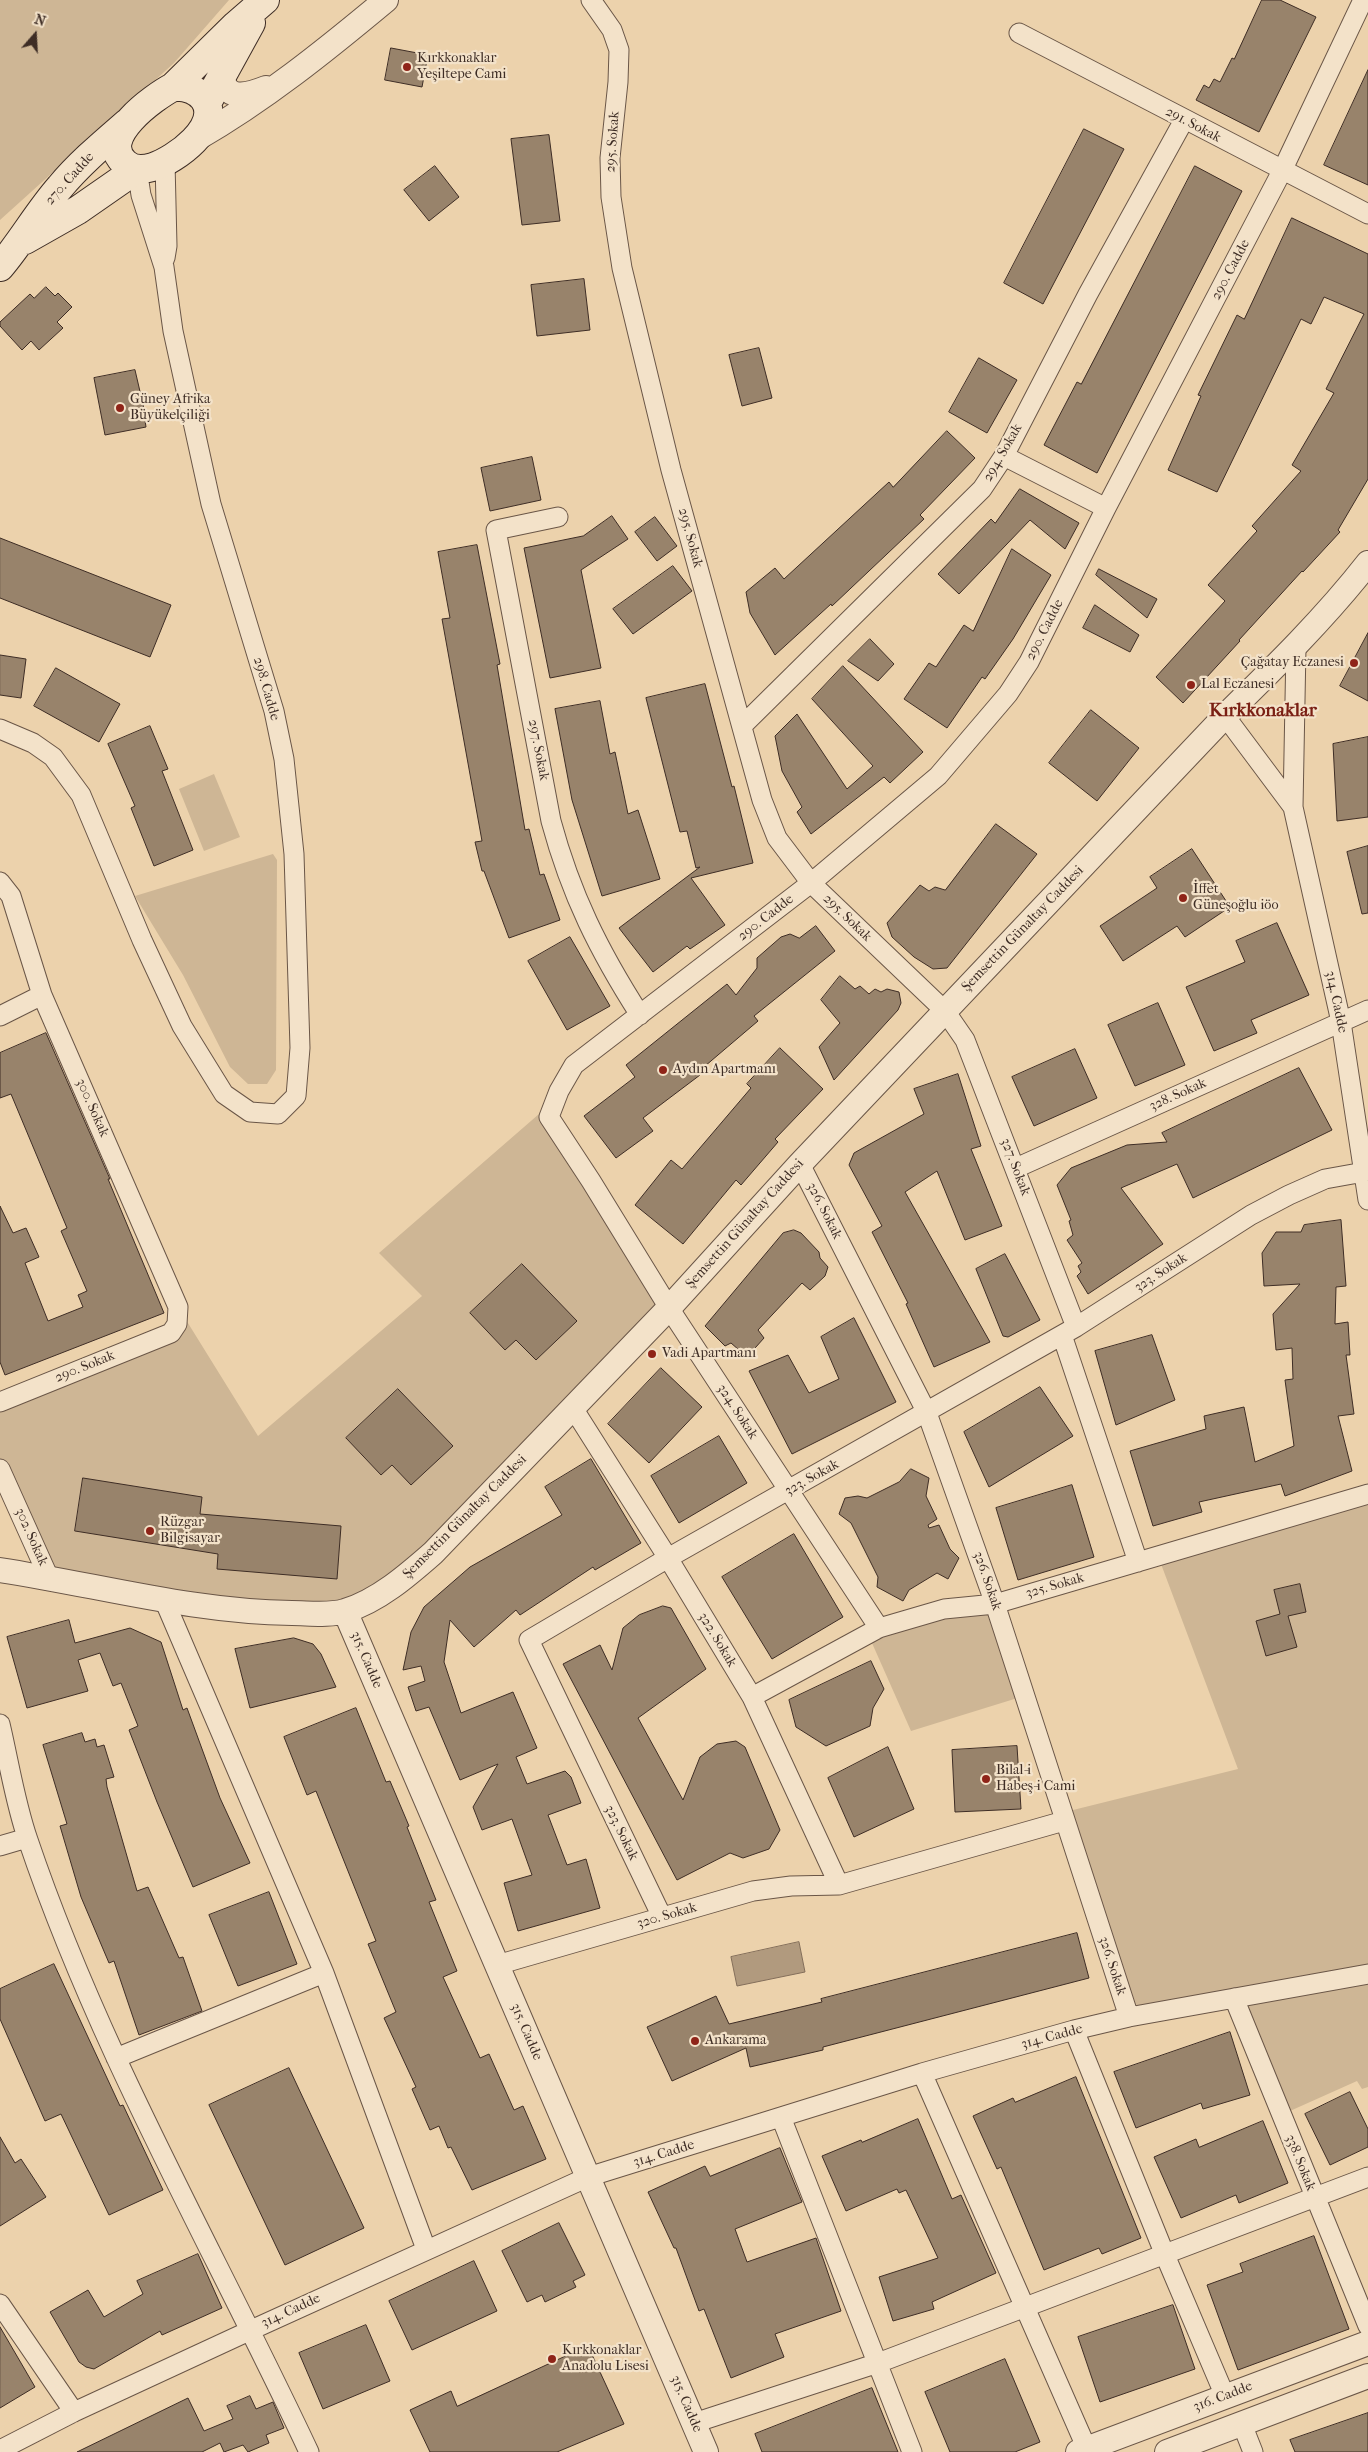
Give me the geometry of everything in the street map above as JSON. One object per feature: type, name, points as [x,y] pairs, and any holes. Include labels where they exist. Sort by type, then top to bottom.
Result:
[{"type":"main road","name":"270. Cadde","points":[[20,244],[78,210],[137,170],[153,167],[165,162],[196,139],[207,122],[207,103],[261,4]]},
{"type":"main road","name":"270. Cadde","points":[[0,266],[20,244],[61,186],[98,148],[154,98],[173,87],[236,25],[261,4]]},
{"type":"main road","points":[[173,87],[189,88],[202,96],[207,103]]},
{"type":"main road","name":"270. Cadde","points":[[128,122],[118,141],[118,153],[126,164],[137,170]]},
{"type":"street","name":"270. Cadde","points":[[196,139],[228,120],[327,49],[386,0]]},
{"type":"street","name":"295. Sokak","points":[[591,0],[612,30],[619,50],[618,82],[610,158],[611,196],[622,268],[671,470],[762,800],[777,838],[811,883],[945,1011]]},
{"type":"street","name":"290. Cadde","points":[[549,1118],[559,1091],[574,1065],[811,883],[938,776],[1008,694],[1028,662],[1282,171],[1363,0]]},
{"type":"street","name":"291. Sokak","points":[[1019,33],[1368,214]]},
{"type":"street","name":"270. Cadde","points":[[222,73],[229,91],[240,96],[277,84]]},
{"type":"street","name":"294. Sokak","points":[[742,726],[982,489],[1004,456],[1088,294],[1184,120]]},
{"type":"street","points":[[164,267],[167,246],[165,162]]},
{"type":"street","points":[[137,170],[141,195],[164,267]]},
{"type":"street","name":"298. Cadde","points":[[0,729],[33,743],[53,757],[81,795],[142,940],[182,1026],[224,1094],[250,1112],[278,1114],[296,1096],[300,1048],[294,854],[284,759],[274,711],[211,504],[173,331],[164,267]]},
{"type":"street","points":[[1004,456],[1106,508]]},
{"type":"street","name":"297. Sokak","points":[[558,517],[496,530],[551,821],[563,863],[581,911],[612,972],[640,1016]]},
{"type":"street","name":"Şemsettin Günaltay Caddesi","points":[[0,1570],[165,1602],[261,1613],[345,1611],[396,1586],[433,1553],[669,1308],[800,1164],[1225,716],[1296,646],[1342,596],[1368,563]]},
{"type":"street","points":[[1292,807],[1296,646]]},
{"type":"street","points":[[1225,716],[1292,807]]},
{"type":"street","name":"314. Cadde","points":[[1292,807],[1341,1022],[1368,1200]]},
{"type":"street","name":"300. Sokak","points":[[0,882],[11,896],[42,995],[178,1307],[177,1324],[171,1333]]},
{"type":"street","points":[[0,1016],[42,995]]},
{"type":"street","name":"328. Sokak","points":[[1016,1168],[1368,1010]]},
{"type":"street","name":"327. Sokak","points":[[945,1011],[965,1040],[1016,1168],[1069,1331],[1138,1562]]},
{"type":"street","name":"324. Sokak","points":[[549,1118],[591,1181],[669,1308],[879,1628]]},
{"type":"street","name":"326. Sokak","points":[[800,1164],[927,1413],[995,1604],[1129,2017]]},
{"type":"street","name":"323. Sokak","points":[[662,1918],[529,1640],[668,1558],[1069,1331],[1251,1215],[1325,1179],[1364,1172]]},
{"type":"street","name":"290. Sokak","points":[[0,1402],[171,1333]]},
{"type":"street","name":"322. Sokak","points":[[573,1408],[668,1558],[752,1697],[839,1885]]},
{"type":"street","name":"302. Sokak","points":[[0,1469],[49,1578]]},
{"type":"street","name":"325. Sokak","points":[[752,1697],[879,1628],[944,1609],[995,1604],[1368,1494]]},
{"type":"street","points":[[165,1602],[324,1973],[426,2249]]},
{"type":"street","name":"315. Cadde","points":[[345,1611],[706,2452]]},
{"type":"street","points":[[0,1724],[27,1838],[69,1955],[116,2058],[308,2452]]},
{"type":"street","name":"320. Sokak","points":[[497,1965],[753,1891],[791,1886],[839,1885],[1064,1821]]},
{"type":"street","points":[[0,1846],[27,1838]]},
{"type":"street","points":[[116,2058],[324,1973]]},
{"type":"street","name":"314. Cadde","points":[[0,2450],[74,2412],[426,2249],[588,2177],[922,2073],[1074,2030],[1129,2017],[1368,1974]]},
{"type":"street","name":"338. Sokak","points":[[1234,1998],[1314,2198],[1368,2326]]},
{"type":"street","points":[[1074,2030],[1164,2255],[1225,2396]]},
{"type":"street","points":[[922,2073],[1025,2308],[1083,2450]]},
{"type":"street","points":[[781,2117],[912,2452]]},
{"type":"street","points":[[694,2423],[878,2363],[1368,2176]]},
{"type":"street","points":[[0,2304],[74,2412]]},
{"type":"street","name":"316. Cadde","points":[[1083,2450],[1368,2343]]},
{"type":"street","points":[[1167,2452],[1368,2376]]},
{"type":"street","points":[[1242,2424],[1253,2452]]},
{"type":"shaded area","points":[[0,0],[229,0],[174,63],[0,220]]},
{"type":"shaded area","points":[[214,774],[240,837],[204,851],[179,789]]},
{"type":"shaded area","points":[[273,854],[277,860],[276,1070],[267,1084],[248,1084],[230,1067],[183,975],[135,896]]},
{"type":"shaded area","points":[[539,1114],[549,1117],[669,1308],[433,1553],[345,1611],[49,1578],[0,1469],[0,1402],[171,1333],[178,1307],[258,1436],[422,1296],[379,1253]]},
{"type":"shaded area","points":[[1368,1494],[1368,2087],[1362,2089],[1357,2081],[1281,2115],[1234,1998],[1129,2017],[1061,1813],[1238,1769],[1158,1556]]},
{"type":"shaded area","points":[[995,1604],[1024,1696],[911,1731],[868,1634]]},
{"type":"shaded area","points":[[799,1942],[805,1972],[737,1986],[731,1957]]},
{"type":"building","points":[[1262,0],[1280,0],[1316,17],[1259,132],[1196,100],[1204,85],[1209,88],[1214,79],[1220,82],[1232,58],[1234,59]]},
{"type":"building","name":"Kırkkonaklar Yeşiltepe Cami","points":[[391,48],[428,55],[422,87],[385,80]]},
{"type":"building","points":[[1368,70],[1368,185],[1324,165]]},
{"type":"building","points":[[1084,129],[1124,149],[1043,304],[1004,283]]},
{"type":"building","points":[[549,135],[560,221],[522,225],[511,139]]},
{"type":"building","points":[[435,166],[459,197],[429,221],[404,190]]},
{"type":"building","points":[[1195,166],[1242,191],[1097,473],[1044,445],[1077,382],[1081,384]]},
{"type":"building","points":[[1292,218],[1368,254],[1368,479],[1338,530],[1340,532],[1302,571],[1183,703],[1156,677],[1225,601],[1208,585],[1257,531],[1252,526],[1301,471],[1292,465],[1334,393],[1326,389],[1364,314],[1324,297],[1311,324],[1301,319],[1217,492],[1168,470],[1201,396],[1198,395],[1237,315],[1244,319]]},
{"type":"building","points":[[584,279],[590,330],[537,336],[531,285]]},
{"type":"building","points":[[46,287],[55,296],[58,293],[72,307],[57,322],[63,328],[39,350],[31,341],[22,350],[0,326],[0,322],[30,294],[34,298]]},
{"type":"building","points":[[759,348],[772,398],[742,406],[729,355]]},
{"type":"building","points":[[979,358],[1017,380],[987,433],[949,412]]},
{"type":"building","points":[[135,370],[145,413],[146,427],[105,435],[94,378]]},
{"type":"building","points":[[947,431],[975,458],[920,515],[924,519],[832,606],[831,604],[775,655],[750,613],[746,592],[775,568],[784,579],[889,482],[893,487]]},
{"type":"building","points":[[532,457],[541,500],[490,511],[481,468]]},
{"type":"building","points":[[1020,489],[1079,523],[1065,549],[1030,520],[959,594],[938,574],[991,519],[995,523]]},
{"type":"building","points":[[612,516],[628,539],[581,570],[601,668],[550,678],[524,548],[583,536]]},
{"type":"building","points":[[655,517],[677,546],[657,561],[635,532]]},
{"type":"building","points":[[0,538],[171,605],[150,657],[0,598]]},
{"type":"building","points":[[477,545],[500,664],[497,665],[525,830],[529,829],[540,875],[544,874],[560,920],[509,938],[484,871],[482,871],[475,842],[482,841],[442,619],[450,618],[438,552]]},
{"type":"building","points":[[1012,549],[1051,575],[1013,639],[985,679],[982,677],[947,728],[904,699],[929,663],[936,667],[964,625],[973,631]]},
{"type":"building","points":[[673,566],[692,591],[633,634],[613,609]]},
{"type":"building","points":[[1099,569],[1157,599],[1147,618],[1096,575]]},
{"type":"building","points":[[1095,605],[1139,635],[1130,652],[1083,628]]},
{"type":"building","points":[[1368,633],[1368,701],[1340,686]]},
{"type":"building","points":[[870,639],[894,664],[878,681],[848,661]]},
{"type":"building","points":[[0,655],[26,659],[21,698],[0,695]]},
{"type":"building","points":[[843,666],[923,752],[890,783],[884,777],[811,834],[797,812],[802,807],[782,771],[775,736],[797,714],[847,789],[873,766],[812,699]]},
{"type":"building","points":[[56,668],[120,704],[99,742],[34,706]]},
{"type":"building","points":[[705,684],[732,787],[734,786],[753,863],[691,878],[725,925],[690,949],[687,946],[653,972],[619,928],[700,867],[696,868],[687,831],[680,832],[646,698]]},
{"type":"building","points":[[600,701],[610,754],[615,752],[628,814],[638,810],[660,879],[602,896],[572,800],[555,709]]},
{"type":"building","points":[[1091,710],[1139,748],[1097,801],[1049,763]]},
{"type":"building","points":[[150,726],[168,769],[162,771],[193,850],[154,866],[131,808],[135,806],[108,744]]},
{"type":"building","points":[[1368,737],[1368,817],[1337,821],[1333,744]]},
{"type":"building","points":[[996,824],[1037,854],[947,968],[933,969],[914,957],[892,937],[887,923],[920,885],[929,891],[935,887],[945,890]]},
{"type":"building","points":[[1368,846],[1368,913],[1362,914],[1347,852]]},
{"type":"building","name":"İffet Güneşoğlu iöo","points":[[1192,849],[1230,907],[1185,937],[1177,926],[1123,961],[1100,926],[1157,888],[1150,877]]},
{"type":"building","points":[[1277,923],[1309,995],[1251,1020],[1257,1033],[1214,1051],[1186,987],[1245,962],[1236,941]]},
{"type":"building","points":[[816,926],[835,951],[754,1016],[758,1021],[698,1072],[700,1075],[643,1118],[653,1131],[616,1158],[584,1116],[635,1077],[626,1065],[727,984],[736,995],[757,968],[757,958],[781,937],[790,934],[799,938]]},
{"type":"building","points":[[570,937],[610,1006],[567,1030],[528,961]]},
{"type":"building","points":[[840,976],[855,989],[860,986],[869,994],[875,989],[881,992],[887,989],[899,992],[901,1003],[898,1010],[834,1080],[819,1047],[840,1023],[821,1000]]},
{"type":"building","points":[[1158,1003],[1185,1065],[1135,1086],[1108,1025]]},
{"type":"building","points":[[46,1033],[110,1179],[108,1179],[164,1313],[5,1375],[0,1362],[0,1206],[13,1233],[26,1228],[39,1257],[25,1263],[48,1321],[83,1307],[78,1295],[87,1291],[61,1231],[67,1228],[11,1094],[0,1098],[0,1053]]},
{"type":"building","points":[[780,1048],[823,1089],[775,1139],[778,1142],[741,1185],[736,1180],[683,1244],[635,1205],[671,1160],[682,1169],[751,1088],[747,1084]]},
{"type":"building","points":[[1075,1049],[1097,1098],[1034,1126],[1012,1077]]},
{"type":"building","points":[[1299,1068],[1332,1130],[1193,1198],[1177,1164],[1121,1188],[1163,1244],[1088,1294],[1077,1276],[1081,1272],[1078,1266],[1082,1263],[1067,1240],[1073,1235],[1069,1221],[1071,1220],[1057,1185],[1071,1168],[1127,1145],[1167,1142],[1162,1133]]},
{"type":"building","points":[[958,1074],[981,1146],[971,1149],[1002,1226],[965,1240],[937,1171],[905,1192],[990,1342],[934,1367],[906,1304],[908,1303],[872,1232],[882,1226],[849,1165],[854,1153],[924,1114],[914,1089]]},
{"type":"building","points":[[1341,1220],[1346,1286],[1336,1287],[1335,1324],[1348,1322],[1350,1355],[1346,1355],[1354,1414],[1338,1416],[1352,1471],[1285,1496],[1281,1484],[1199,1502],[1202,1512],[1153,1526],[1130,1451],[1206,1429],[1204,1416],[1244,1407],[1255,1462],[1294,1446],[1285,1380],[1293,1379],[1292,1348],[1276,1350],[1273,1314],[1300,1284],[1264,1286],[1262,1253],[1276,1232],[1301,1232],[1304,1225]]},
{"type":"building","points":[[794,1230],[801,1233],[819,1252],[820,1258],[828,1267],[825,1276],[810,1290],[802,1283],[758,1330],[764,1338],[747,1357],[731,1343],[725,1346],[705,1326],[783,1233]]},
{"type":"building","points":[[1005,1254],[1040,1320],[1008,1337],[1003,1336],[976,1269]]},
{"type":"building","points":[[522,1264],[577,1321],[536,1360],[516,1340],[505,1350],[470,1313]]},
{"type":"building","points":[[854,1318],[896,1402],[792,1454],[749,1371],[788,1355],[809,1393],[839,1379],[821,1337]]},
{"type":"building","points":[[1152,1335],[1175,1400],[1116,1425],[1095,1351]]},
{"type":"building","points":[[661,1368],[702,1407],[649,1463],[608,1424]]},
{"type":"building","points":[[1040,1387],[1073,1436],[989,1487],[964,1432]]},
{"type":"building","points":[[398,1389],[453,1446],[411,1485],[392,1465],[381,1475],[346,1438]]},
{"type":"building","points":[[719,1436],[747,1483],[679,1523],[651,1476]]},
{"type":"building","points":[[591,1459],[641,1543],[595,1570],[593,1567],[520,1615],[516,1610],[474,1647],[450,1620],[444,1662],[461,1713],[513,1692],[537,1748],[516,1757],[527,1784],[565,1771],[571,1777],[581,1803],[548,1815],[567,1865],[586,1859],[600,1908],[518,1931],[504,1883],[532,1875],[512,1819],[482,1830],[473,1807],[498,1764],[460,1780],[429,1707],[416,1711],[408,1687],[425,1681],[421,1666],[403,1670],[411,1632],[424,1607],[470,1567],[562,1515],[545,1487]]},
{"type":"building","points":[[911,1469],[929,1478],[926,1496],[937,1519],[928,1525],[929,1528],[939,1525],[950,1549],[959,1558],[948,1579],[937,1573],[909,1590],[903,1601],[877,1587],[878,1577],[851,1523],[839,1514],[845,1498],[858,1496],[867,1498],[899,1482]]},
{"type":"building","points":[[83,1478],[202,1497],[200,1514],[341,1526],[337,1579],[217,1569],[218,1554],[75,1531]]},
{"type":"building","points":[[1072,1485],[1094,1557],[1018,1580],[996,1508]]},
{"type":"building","points":[[794,1534],[843,1617],[772,1659],[722,1577]]},
{"type":"building","points":[[1300,1584],[1306,1612],[1288,1616],[1297,1647],[1266,1656],[1256,1621],[1280,1614],[1274,1590]]},
{"type":"building","points":[[663,1606],[671,1608],[706,1669],[638,1718],[683,1800],[700,1757],[717,1744],[736,1741],[745,1747],[780,1830],[769,1849],[743,1858],[730,1853],[677,1880],[563,1664],[600,1645],[612,1670],[623,1628],[639,1615]]},
{"type":"building","points":[[69,1620],[75,1643],[130,1628],[161,1642],[183,1710],[187,1708],[220,1798],[250,1863],[193,1887],[129,1730],[138,1726],[121,1683],[113,1686],[100,1653],[78,1660],[88,1691],[27,1708],[7,1637]]},
{"type":"building","points":[[294,1638],[313,1644],[321,1654],[336,1687],[250,1708],[235,1649]]},
{"type":"building","points":[[871,1661],[884,1689],[873,1708],[870,1726],[826,1746],[796,1727],[789,1700]]},
{"type":"building","points":[[356,1708],[386,1782],[390,1781],[409,1826],[407,1827],[436,1900],[429,1902],[457,1971],[443,1977],[480,2058],[489,2054],[514,2110],[523,2106],[546,2159],[472,2190],[451,2147],[448,2148],[439,2126],[430,2130],[412,2089],[416,2087],[384,2018],[396,2012],[368,1944],[376,1941],[316,1791],[307,1795],[284,1737]]},
{"type":"building","points":[[82,1733],[85,1742],[95,1739],[97,1747],[104,1745],[114,1777],[106,1779],[107,1787],[137,1891],[148,1887],[179,1958],[183,1957],[202,2011],[139,2035],[114,1961],[109,1963],[81,1897],[60,1826],[67,1824],[43,1745]]},
{"type":"building","name":"Bilal-i Habeş-i Cami","points":[[1017,1746],[1021,1809],[955,1812],[952,1750]]},
{"type":"building","points":[[888,1747],[914,1809],[854,1837],[828,1778]]},
{"type":"building","points":[[269,1892],[297,1964],[238,1986],[209,1915]]},
{"type":"building","points":[[1077,1933],[1089,1978],[823,2047],[823,2050],[750,2067],[746,2048],[672,2081],[647,2027],[716,1996],[729,2024],[822,2002],[821,1999]]},
{"type":"building","points":[[54,1964],[120,2106],[123,2105],[163,2190],[109,2215],[61,2114],[45,2121],[0,2019],[0,1989]]},
{"type":"building","points":[[1230,2032],[1250,2095],[1203,2109],[1201,2103],[1136,2128],[1114,2072]]},
{"type":"building","points":[[289,2068],[364,2228],[285,2265],[209,2105]]},
{"type":"building","points":[[1076,2077],[1141,2238],[1102,2254],[1099,2248],[1044,2270],[1001,2167],[997,2169],[973,2116],[1013,2098],[1015,2102]]},
{"type":"building","points":[[1350,2092],[1368,2129],[1368,2147],[1330,2165],[1305,2114]]},
{"type":"building","points":[[918,2119],[952,2199],[961,2195],[996,2273],[932,2302],[934,2309],[893,2321],[879,2277],[938,2258],[906,2190],[899,2193],[897,2189],[846,2211],[822,2156]]},
{"type":"building","points":[[1263,2121],[1288,2183],[1239,2203],[1236,2195],[1181,2218],[1154,2157],[1196,2139],[1199,2147]]},
{"type":"building","points":[[0,2137],[15,2163],[21,2159],[46,2197],[0,2226]]},
{"type":"building","points":[[780,2148],[802,2202],[735,2229],[747,2262],[816,2238],[841,2311],[775,2334],[784,2357],[731,2378],[704,2309],[699,2311],[676,2248],[674,2248],[648,2192],[705,2166],[710,2176]]},
{"type":"building","points":[[559,2223],[585,2275],[573,2281],[576,2287],[545,2302],[542,2295],[527,2302],[502,2251]]},
{"type":"building","points":[[1314,2236],[1349,2329],[1238,2370],[1207,2285],[1243,2272],[1240,2264]]},
{"type":"building","points":[[198,2254],[222,2308],[162,2335],[160,2331],[94,2369],[86,2367],[79,2362],[50,2312],[88,2290],[104,2317],[143,2294],[137,2281]]},
{"type":"building","points":[[474,2261],[497,2311],[412,2350],[389,2301]]},
{"type":"building","points":[[1173,2305],[1195,2369],[1100,2402],[1078,2337]]},
{"type":"building","points":[[366,2325],[390,2381],[323,2409],[299,2353]]},
{"type":"building","points":[[0,2327],[35,2387],[0,2408]]},
{"type":"building","points":[[588,2346],[624,2424],[557,2452],[430,2452],[410,2410],[451,2391],[457,2406]]},
{"type":"building","points":[[1005,2359],[1040,2442],[1015,2452],[950,2452],[925,2392]]},
{"type":"building","points":[[872,2388],[898,2452],[762,2452],[755,2434]]},
{"type":"building","points":[[250,2396],[256,2409],[273,2402],[284,2428],[266,2435],[269,2443],[248,2452],[243,2445],[224,2452],[220,2443],[202,2452],[77,2452],[188,2398],[204,2431],[233,2419],[227,2406]]},
{"type":"building","points":[[1368,2413],[1368,2452],[1295,2452],[1290,2440]]},
{"type":"place","name":"Kırkkonaklar Yeşiltepe Cami","points":[[407,67]]},
{"type":"place","name":"Güney Afrika Büyükelçiliği","points":[[120,408]]},
{"type":"place","name":"Çağatay Eczanesi","points":[[1354,663]]},
{"type":"place","name":"Lal Eczanesi","points":[[1191,685]]},
{"type":"place","name":"İffet Güneşoğlu iöo","points":[[1183,898]]},
{"type":"place","name":"Aydın Apartmanı","points":[[663,1070]]},
{"type":"place","name":"Vadi Apartmanı","points":[[652,1354]]},
{"type":"place","name":"Rüzgar Bilgisayar","points":[[150,1531]]},
{"type":"place","name":"Bilal-i Habeş-i Cami","points":[[986,1779]]},
{"type":"place","name":"Ankarama","points":[[695,2041]]},
{"type":"place","name":"Kırkkonaklar Anadolu Lisesi","points":[[552,2359]]},
{"type":"district","name":"Kırkkonaklar","points":[[1263,711]]}]
